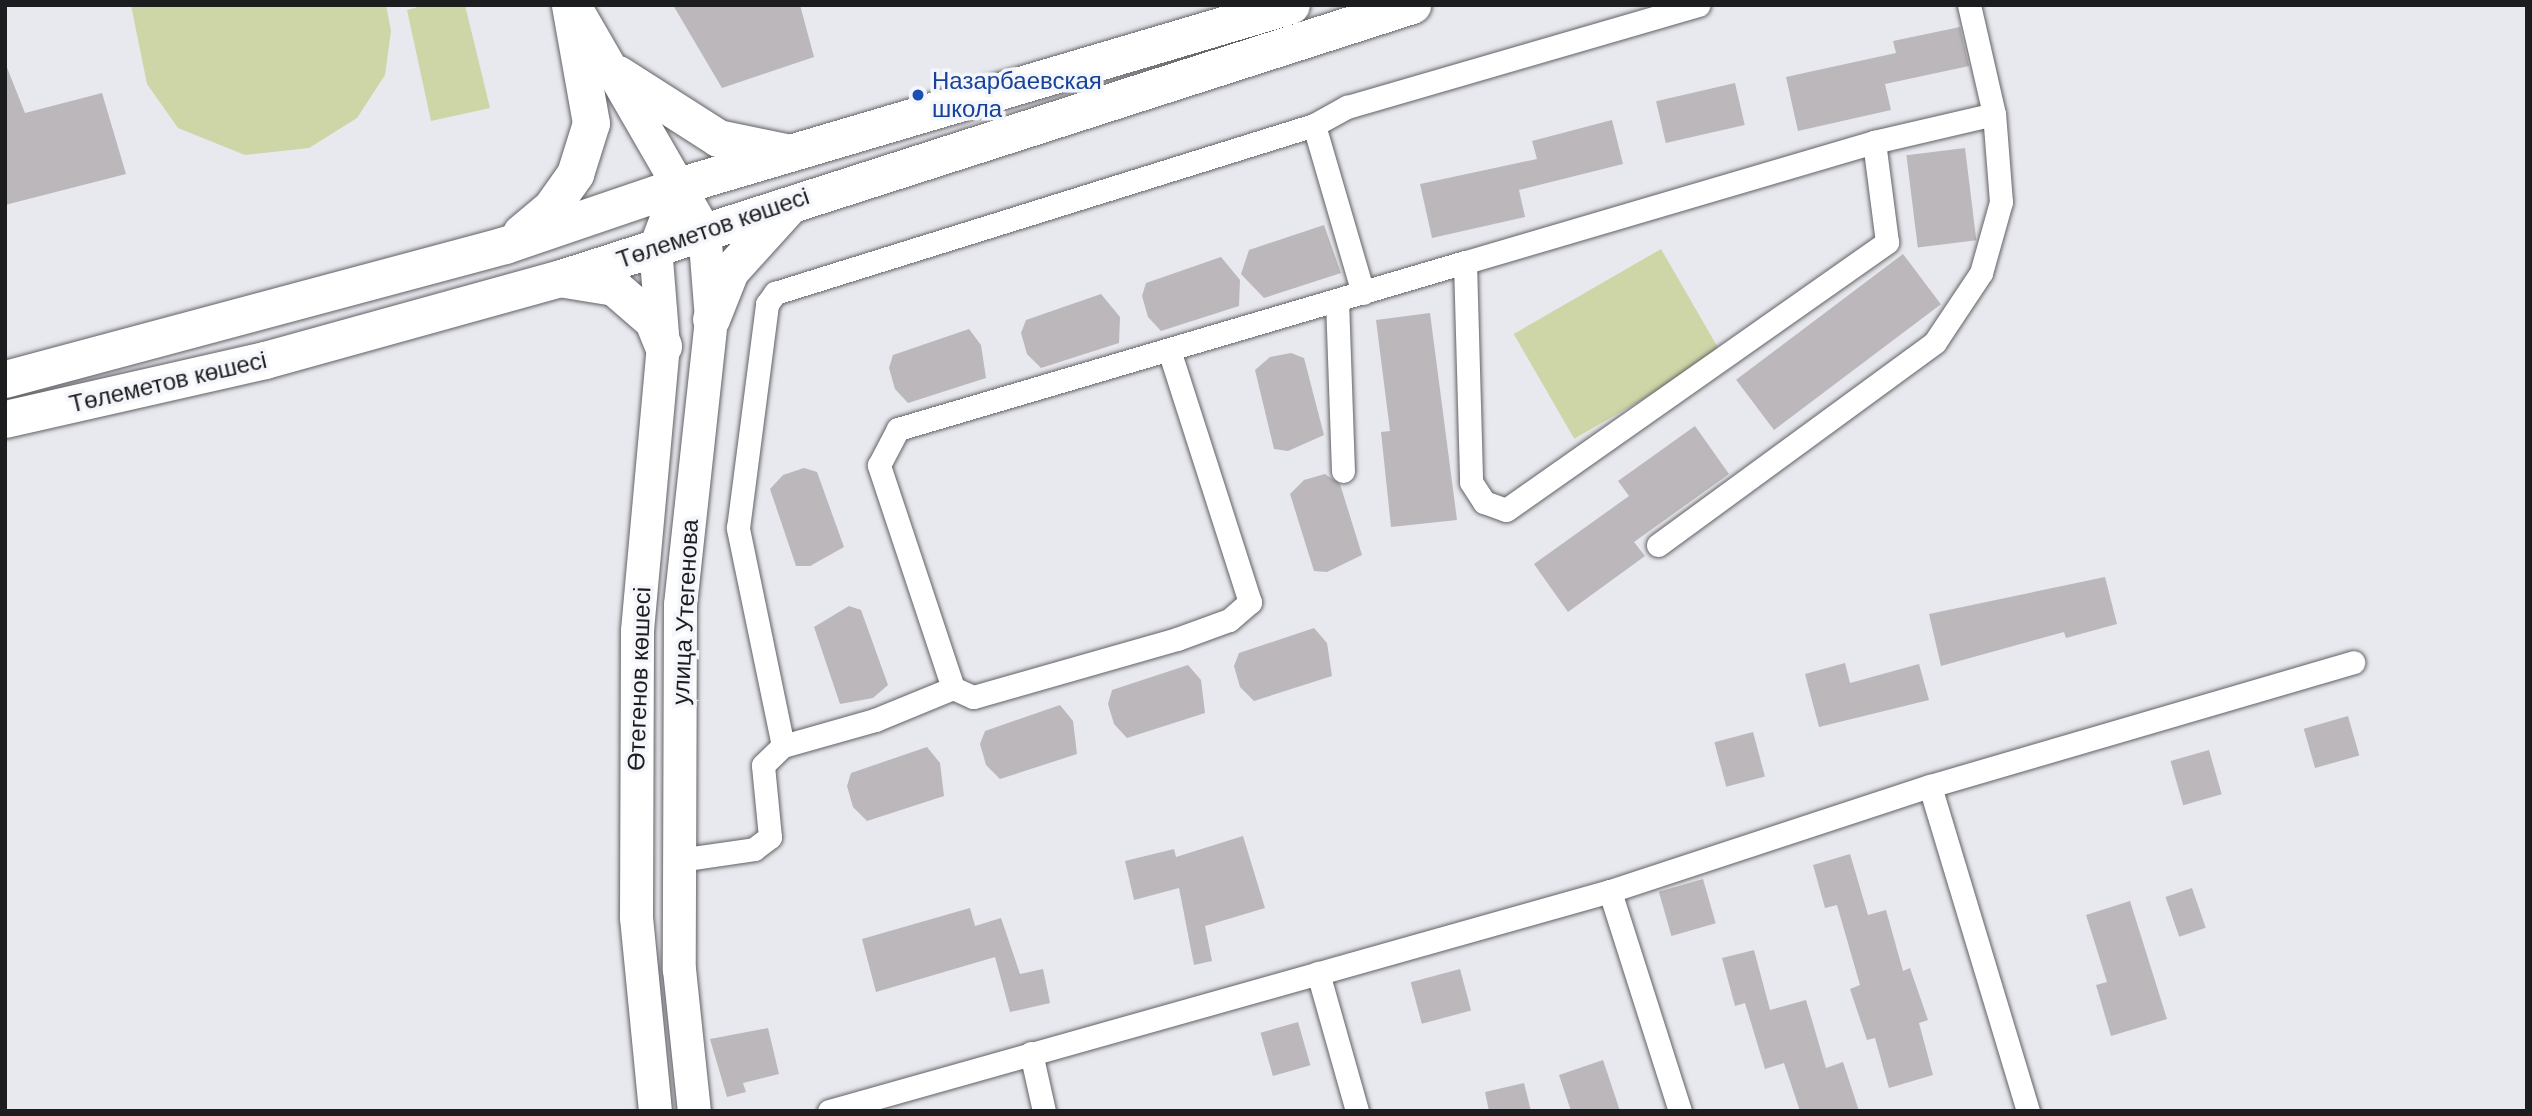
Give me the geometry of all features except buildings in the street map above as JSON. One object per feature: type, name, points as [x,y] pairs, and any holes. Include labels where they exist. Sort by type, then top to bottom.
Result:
[{"type":"main road","name":"улица Утегенова","points":[[572,5],[618,74],[704,230],[711,319],[680,604],[679,968],[694,1111]]},
{"type":"main road","points":[[505,246],[551,208],[584,150],[591,123],[586,71],[572,5]]},
{"type":"main road","name":"Төлеметов көшесі","points":[[5,379],[505,246],[678,186],[1291,5]]},
{"type":"main road","name":"Төлеметов көшесі","points":[[5,419],[265,360],[561,278],[805,196],[1412,5]]},
{"type":"main road","points":[[618,74],[718,138],[792,153]]},
{"type":"main road","points":[[655,247],[678,186]]},
{"type":"main road","points":[[711,319],[730,271],[754,238],[805,196]]},
{"type":"main road","name":"Өтегенов көшесі","points":[[655,247],[663,346],[636,644],[636,917],[655,1111]]},
{"type":"main road","points":[[561,278],[614,287],[653,321],[663,346]]},
{"type":"street","points":[[783,746],[738,528],[767,304],[775,293],[1314,125],[1347,107],[1699,5]]},
{"type":"street","points":[[1658,545],[1935,342],[1981,273],[2001,202],[1994,114],[1969,5]]},
{"type":"street","points":[[1169,350],[1250,602],[1229,620],[1137,651],[973,698],[953,688],[879,465],[885,444],[906,423],[1169,350],[1874,142],[1994,114]]},
{"type":"street","points":[[1314,125],[1363,293]]},
{"type":"street","points":[[1465,262],[1471,482],[1484,502],[1506,510],[1887,242],[1874,142]]},
{"type":"street","points":[[1337,300],[1343,471]]},
{"type":"street","points":[[829,1111],[1610,891],[1930,786],[2353,662]]},
{"type":"street","points":[[679,860],[754,849],[770,837],[763,765],[783,746],[875,720],[953,688]]},
{"type":"street","points":[[1930,786],[2028,1111]]},
{"type":"street","points":[[1610,891],[1680,1111]]},
{"type":"street","points":[[1318,973],[1357,1111]]},
{"type":"street","points":[[1031,1053],[1044,1111]]},
{"type":"green space","points":[[131,5],[386,5],[391,31],[385,75],[357,118],[309,148],[245,155],[178,128],[147,84]]},
{"type":"green space","points":[[425,5],[465,5],[490,108],[431,121],[407,10]]},
{"type":"green space","points":[[1661,249],[1722,354],[1574,439],[1514,334]]},
{"type":"place","name":"Назарбаевская школа","points":[[918,95]]}]
